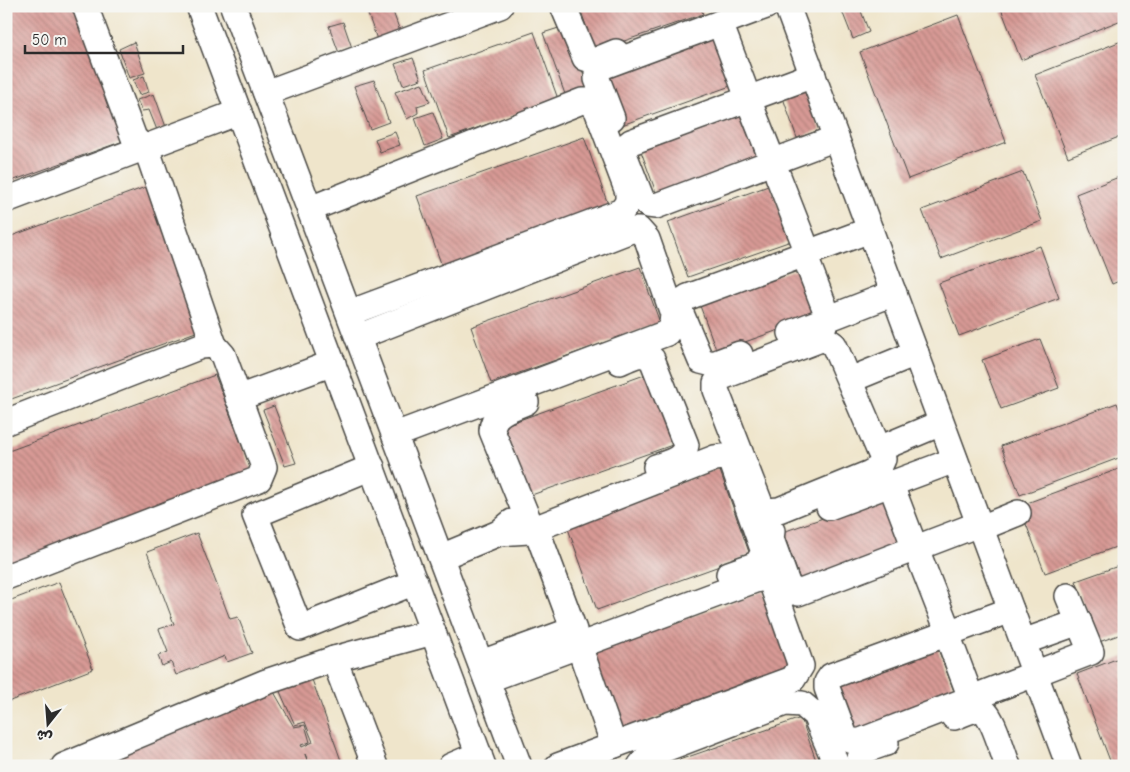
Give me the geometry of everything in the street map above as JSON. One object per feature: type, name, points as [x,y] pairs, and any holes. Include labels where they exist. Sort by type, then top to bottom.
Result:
[{"type":"street","points":[[6,577],[259,479],[264,467],[223,355],[214,345],[146,147],[134,138],[85,6]]},
{"type":"street","points":[[199,6],[481,760],[451,766]]},
{"type":"street","points":[[233,6],[520,766]]},
{"type":"street","points":[[266,93],[500,6]]},
{"type":"street","points":[[563,6],[582,55],[594,61],[719,12],[766,6]]},
{"type":"street","points":[[787,6],[1068,766]]},
{"type":"street","points":[[719,12],[601,67],[596,75],[600,88],[614,124],[624,131],[746,93]]},
{"type":"street","points":[[719,12],[746,93],[829,319]]},
{"type":"street","points":[[775,169],[652,207],[642,200],[624,154],[626,146],[631,142],[746,93],[810,69]]},
{"type":"street","points":[[310,209],[582,101],[590,101],[598,110],[628,192],[628,202],[622,210],[349,313]]},
{"type":"street","points":[[6,200],[239,112]]},
{"type":"street","points":[[839,145],[775,169],[662,219],[656,223],[655,233],[672,277],[683,284],[803,247],[868,223]]},
{"type":"street","points":[[358,337],[631,230],[639,230],[647,239],[673,314],[672,324],[667,333],[395,435]]},
{"type":"street","points":[[803,247],[682,301],[680,311],[699,358],[709,364],[894,293]]},
{"type":"street","points":[[821,339],[834,345],[850,380],[883,459],[875,470],[779,510],[767,511],[761,506],[716,386],[722,377],[821,339]]},
{"type":"street","points":[[6,422],[201,346],[214,345]]},
{"type":"street","points":[[850,380],[916,353]]},
{"type":"street","points":[[441,557],[499,534],[519,533],[532,522],[679,458],[685,452],[686,444],[652,359],[646,354],[638,354],[496,416],[492,423],[492,430],[532,522],[614,745]]},
{"type":"street","points":[[238,398],[333,364]]},
{"type":"street","points":[[879,449],[941,423]]},
{"type":"street","points":[[484,672],[576,638],[752,566],[760,561],[764,552],[731,459],[719,457],[532,522]]},
{"type":"street","points":[[918,554],[802,593],[794,592],[788,586],[771,539],[773,529],[778,525],[955,460]]},
{"type":"street","points":[[372,468],[255,516],[300,628],[415,582]]},
{"type":"street","points":[[891,485],[971,698]]},
{"type":"street","points":[[946,628],[831,667],[823,666],[817,660],[800,613],[802,603],[1018,514]]},
{"type":"street","points":[[558,766],[789,680],[797,675],[800,666],[771,581],[763,578],[576,638]]},
{"type":"street","points":[[1009,604],[834,675],[829,679],[827,688],[844,736],[850,742],[858,742],[1091,652],[1068,596]]},
{"type":"street","points":[[1023,642],[1079,622]]},
{"type":"street","points":[[64,766],[266,682],[334,660],[434,632]]},
{"type":"street","points":[[334,660],[375,766]]},
{"type":"street","points":[[640,766],[649,754],[785,703],[802,704],[815,715],[837,766]]},
{"type":"street","points":[[860,766],[859,759],[865,750],[976,709],[981,709],[989,714],[1008,766]]},
{"type":"building","points":[[6,6],[80,6],[129,139],[6,183]]},
{"type":"building","points":[[365,6],[391,6],[402,37],[379,45]]},
{"type":"building","points":[[579,6],[700,6],[703,14],[595,51]]},
{"type":"building","points":[[840,6],[859,6],[869,32],[853,39]]},
{"type":"building","points":[[1000,6],[1124,6],[1124,19],[1021,60]]},
{"type":"building","points":[[958,15],[1006,142],[908,179],[860,52]]},
{"type":"building","points":[[343,22],[352,48],[339,53],[329,26]]},
{"type":"building","points":[[565,26],[589,88],[566,97],[543,33]]},
{"type":"building","points":[[717,31],[736,84],[622,125],[603,71]]},
{"type":"building","points":[[534,32],[558,99],[449,138],[425,70]]},
{"type":"building","points":[[1124,40],[1124,135],[1068,157],[1035,75]]},
{"type":"building","points":[[134,42],[145,73],[129,78],[119,49]]},
{"type":"building","points":[[413,58],[421,79],[403,85],[395,64]]},
{"type":"building","points":[[144,76],[149,92],[139,95],[133,80]]},
{"type":"building","points":[[374,80],[389,122],[370,129],[354,86]]},
{"type":"building","points":[[422,83],[430,102],[417,106],[418,113],[407,119],[395,92]]},
{"type":"building","points":[[806,90],[820,130],[797,138],[783,98]]},
{"type":"building","points":[[154,94],[166,127],[157,130],[149,110],[142,111],[137,100]]},
{"type":"building","points":[[745,105],[765,160],[658,198],[638,143]]},
{"type":"building","points":[[433,112],[443,139],[425,146],[415,118]]},
{"type":"building","points":[[395,132],[400,145],[380,152],[375,139]]},
{"type":"building","points":[[584,137],[610,210],[443,269],[417,196]]},
{"type":"building","points":[[1023,172],[1042,221],[941,259],[922,210]]},
{"type":"building","points":[[1124,175],[1124,279],[1112,284],[1076,194]]},
{"type":"building","points":[[151,185],[204,329],[6,401],[6,238]]},
{"type":"building","points":[[771,185],[791,241],[688,277],[668,222]]},
{"type":"building","points":[[1040,246],[1059,298],[959,336],[939,283]]},
{"type":"building","points":[[640,267],[660,323],[491,383],[471,327]]},
{"type":"building","points":[[798,268],[815,317],[717,352],[699,303]]},
{"type":"building","points":[[1040,339],[1059,388],[1001,409],[982,360]]},
{"type":"building","points":[[650,373],[675,444],[526,497],[500,427]]},
{"type":"building","points":[[215,375],[254,477],[6,568],[6,452]]},
{"type":"building","points":[[1117,403],[1124,421],[1124,456],[1020,495],[1001,446]]},
{"type":"building","points":[[274,406],[296,463],[285,466],[263,410]]},
{"type":"building","points":[[1124,467],[1124,544],[1045,573],[1019,506]]},
{"type":"building","points":[[719,468],[750,555],[597,610],[566,523]]},
{"type":"building","points":[[889,495],[908,547],[802,585],[783,532]]},
{"type":"building","points":[[197,533],[230,619],[238,617],[252,653],[227,662],[225,656],[176,675],[171,662],[162,666],[158,656],[168,652],[159,629],[174,624],[147,552]]},
{"type":"building","points":[[1124,564],[1124,633],[1099,642],[1076,581]]},
{"type":"building","points":[[59,582],[93,669],[10,701],[6,693],[6,602]]},
{"type":"building","points":[[763,591],[791,670],[620,731],[591,652]]},
{"type":"building","points":[[937,646],[957,699],[852,736],[832,683]]},
{"type":"building","points":[[1124,656],[1124,766],[1112,766],[1077,674]]},
{"type":"building","points":[[310,674],[343,766],[310,766],[305,754],[309,766],[86,766],[274,692],[294,727],[305,725],[310,742],[301,745],[302,747],[313,742],[305,722],[295,725],[277,685]]},
{"type":"building","points":[[801,718],[818,766],[681,766],[679,760]]}]
